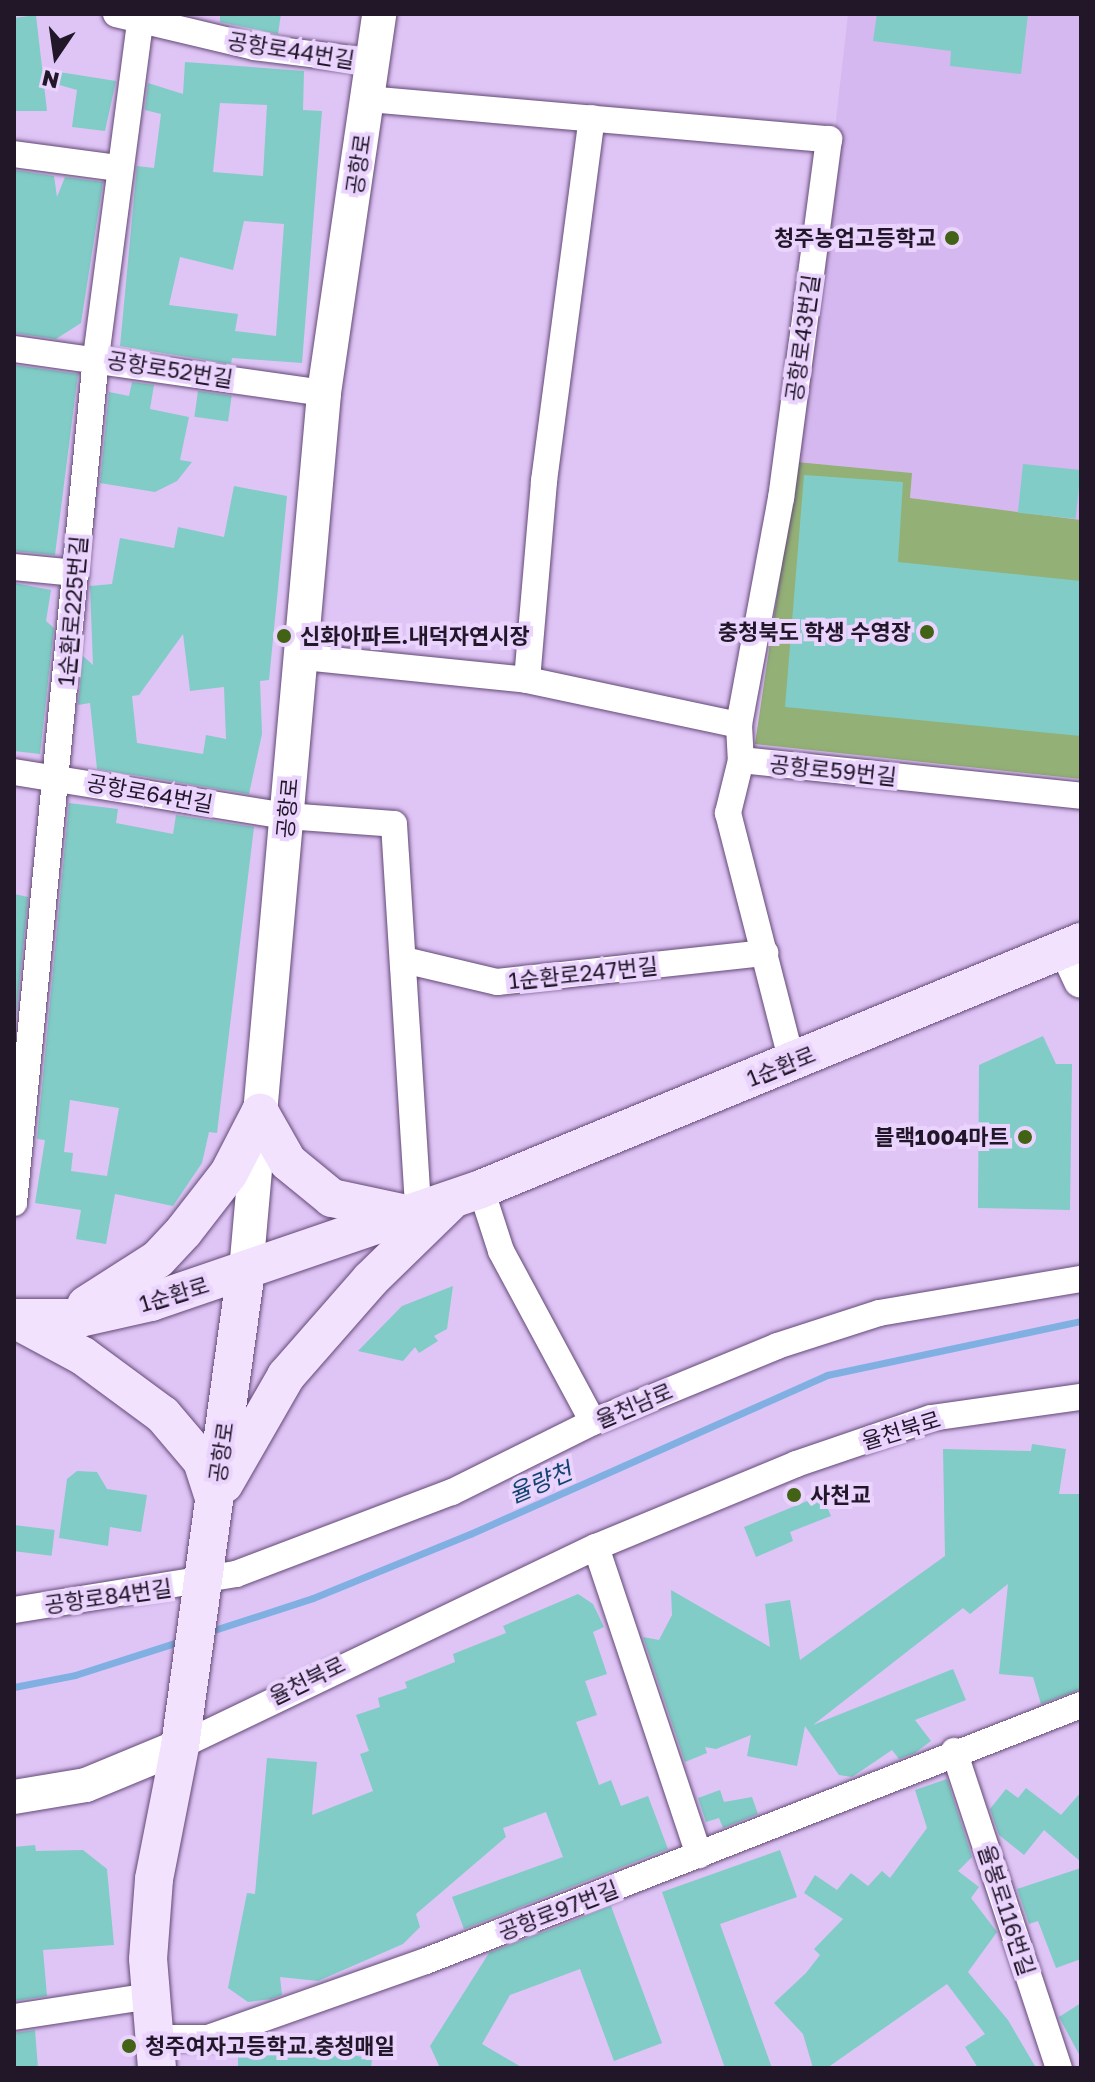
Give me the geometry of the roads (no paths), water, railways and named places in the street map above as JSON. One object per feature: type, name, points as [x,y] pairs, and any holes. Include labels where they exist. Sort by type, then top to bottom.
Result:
[{"type":"main road","name":"1순환로","points":[[14,1318],[116,1311],[246,1271],[469,1192],[792,1062],[1076,957]]},
{"type":"main road","points":[[260,1113],[288,1162],[332,1198],[412,1210]]},
{"type":"main road","points":[[14,1318],[77,1309],[158,1259],[209,1201],[260,1113]]},
{"type":"main road","points":[[214,1500],[286,1376],[371,1279],[469,1192]]},
{"type":"main road","name":"공항로","points":[[183,1728],[246,1271]]},
{"type":"main road","points":[[14,1318],[83,1356],[163,1415],[202,1461],[214,1500]]},
{"type":"main road","points":[[155,2053],[151,1996],[154,1879],[183,1728]]},
{"type":"street","name":"공항로","points":[[246,1271],[324,393],[379,14]]},
{"type":"street","name":"공항로44번길","points":[[128,17],[254,47],[374,62]]},
{"type":"street","name":"1순환로225번길","points":[[14,1203],[26,985],[57,777],[117,168],[128,17]]},
{"type":"street","name":"공항로43번길","points":[[368,99],[829,139],[781,498],[739,725]]},
{"type":"street","points":[[527,680],[546,472],[592,118]]},
{"type":"street","points":[[14,154],[117,168]]},
{"type":"street","name":"공항로52번길","points":[[14,349],[96,357],[324,393]]},
{"type":"street","points":[[14,567],[76,573]]},
{"type":"street","points":[[302,657],[527,680],[739,725]]},
{"type":"street","name":"공항로59번길","points":[[739,725],[741,760],[1081,796]]},
{"type":"street","points":[[741,760],[728,813],[792,1062]]},
{"type":"street","name":"공항로64번길","points":[[14,772],[286,816]]},
{"type":"street","points":[[286,816],[394,824],[404,960],[412,1210]]},
{"type":"street","name":"1순환로247번길","points":[[404,960],[497,982],[765,953]]},
{"type":"street","points":[[469,1192],[593,1422]]},
{"type":"street","name":"율천남로","points":[[202,1592],[452,1492],[593,1422],[777,1346],[879,1313],[1081,1279]]},
{"type":"street","name":"율천북로","points":[[14,1797],[86,1785],[183,1728],[596,1547],[796,1464],[931,1418],[1081,1397]]},
{"type":"street","points":[[596,1547],[699,1855]]},
{"type":"street","name":"공항로84번길","points":[[14,1610],[202,1592]]},
{"type":"street","name":"공항로97번길","points":[[155,2053],[208,2038],[699,1855],[954,1751],[1081,1705]]},
{"type":"street","name":"율봉로116번길","points":[[954,1751],[1059,2068]]},
{"type":"street","points":[[14,2017],[151,1996]]},
{"type":"waterway","name":"율량천","points":[[208,1632],[313,1598],[470,1534],[827,1375],[1081,1321]]},
{"type":"waterway","name":"율량천","points":[[14,1687],[75,1675],[181,1641]]},
{"type":"place","name":"청주농업고등학교","points":[[952,238]]},
{"type":"place","name":"충청북도 학생 수영장","points":[[927,632]]},
{"type":"place","name":"신화아파트.내덕자연시장","points":[[284,636]]},
{"type":"place","name":"블랙1004마트","points":[[1025,1137]]},
{"type":"place","name":"사천교","points":[[794,1495]]},
{"type":"place","name":"청주여자고등학교.충청매일","points":[[129,2046]]}]
